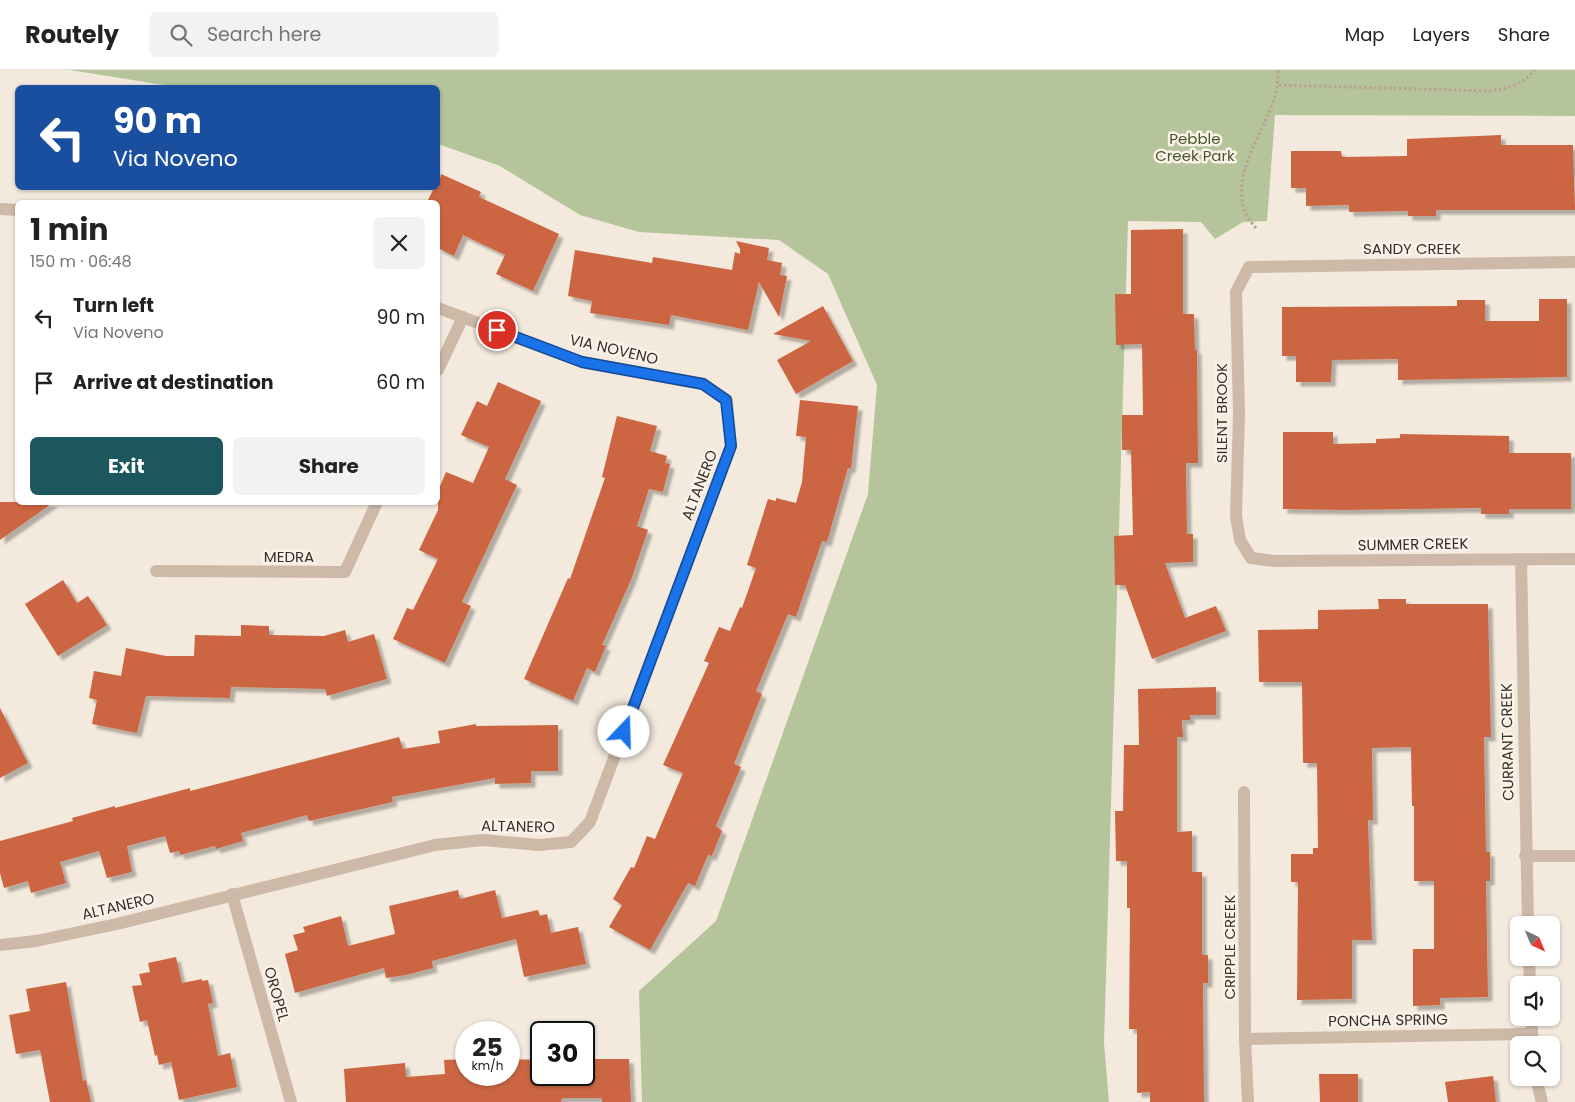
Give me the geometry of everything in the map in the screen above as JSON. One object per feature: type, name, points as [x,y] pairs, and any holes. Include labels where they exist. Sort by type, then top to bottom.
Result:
[{"type":"street","points":[[0,209],[15,210]]},
{"type":"street","name":"SANDY CREEK","points":[[1249,267],[1575,262]]},
{"type":"street","name":"SILENT BROOK","points":[[1249,267],[1236,292],[1239,414],[1236,516],[1240,540],[1250,558]]},
{"type":"street","name":"VIA NOVENO","points":[[440,309],[582,362],[703,384],[726,400]]},
{"type":"street","points":[[440,366],[463,317]]},
{"type":"street","name":"ALTANERO","points":[[0,945],[45,940],[434,845],[483,840],[539,845],[571,842],[590,822],[731,446],[726,400]]},
{"type":"street","name":"MEDRA","points":[[156,571],[345,572],[376,505]]},
{"type":"street","name":"SUMMER CREEK","points":[[1250,558],[1275,561],[1575,559]]},
{"type":"street","name":"CURRANT CREEK","points":[[1521,559],[1528,916]]},
{"type":"street","name":"CRIPPLE CREEK","points":[[1244,792],[1245,1039],[1248,1102]]},
{"type":"street","points":[[1525,856],[1575,856]]},
{"type":"street","name":"OROPEL","points":[[232,894],[291,1102]]},
{"type":"street","name":"PONCHA SPRING","points":[[1245,1039],[1510,1039]]},
{"type":"street","points":[[1538,1086],[1542,1102]]},
{"type":"path","points":[[1256,228],[1244,209],[1243,177],[1253,145],[1279,85],[1278,70]]},
{"type":"path","points":[[1279,85],[1490,91],[1505,89],[1520,82],[1528,78],[1534,70]]},
{"type":"green space","name":"Pebble Creek Park","points":[[70,70],[1575,70],[1575,116],[1275,115],[1267,221],[1243,222],[1215,239],[1201,222],[1128,221],[1104,1043],[1109,1102],[642,1102],[639,991],[716,921],[868,494],[877,385],[828,274],[779,240],[639,232],[580,215],[500,166],[440,145],[440,85],[164,85]]},
{"type":"building","points":[[1501,135],[1501,145],[1573,145],[1575,210],[1436,210],[1436,216],[1408,216],[1408,211],[1349,212],[1349,205],[1306,206],[1306,188],[1291,188],[1291,151],[1341,151],[1342,157],[1407,156],[1407,139]]},
{"type":"building","points":[[441,174],[481,192],[479,197],[559,234],[533,291],[496,274],[505,255],[463,235],[454,256],[440,249],[440,200],[428,200],[433,190],[440,190]]},
{"type":"building","points":[[1183,229],[1183,314],[1194,314],[1195,350],[1197,350],[1198,463],[1186,463],[1187,534],[1193,534],[1193,562],[1165,563],[1185,618],[1216,606],[1226,631],[1152,659],[1125,585],[1115,585],[1114,536],[1133,535],[1131,450],[1122,450],[1122,415],[1143,415],[1142,344],[1116,345],[1115,294],[1131,294],[1131,230]]},
{"type":"building","points":[[736,241],[769,248],[767,260],[782,263],[780,275],[787,276],[779,317],[759,282],[748,330],[671,315],[669,325],[590,313],[592,301],[568,296],[575,250],[652,263],[653,257],[732,270],[735,252],[740,254]]},
{"type":"building","points":[[1539,299],[1567,299],[1567,377],[1398,380],[1398,359],[1332,360],[1331,382],[1296,382],[1296,356],[1282,356],[1282,307],[1457,306],[1457,300],[1485,300],[1485,321],[1539,321]]},
{"type":"building","points":[[823,306],[853,361],[796,394],[777,360],[811,341],[773,334]]},
{"type":"building","points":[[498,382],[541,401],[505,479],[517,485],[462,602],[471,606],[445,663],[393,639],[407,608],[413,610],[438,559],[419,550],[438,510],[438,505],[440,505],[440,486],[446,472],[473,483],[489,447],[461,435],[477,401],[487,406]]},
{"type":"building","points":[[800,400],[858,406],[851,469],[848,468],[827,542],[822,541],[796,617],[788,614],[756,691],[762,694],[734,764],[741,767],[716,826],[722,831],[712,856],[708,855],[695,886],[688,883],[650,950],[609,927],[622,905],[613,899],[631,867],[634,868],[647,836],[655,839],[683,773],[663,765],[709,663],[704,661],[719,627],[730,631],[740,607],[742,608],[756,568],[747,565],[768,499],[776,501],[776,498],[796,503],[802,482],[806,437],[796,436]]},
{"type":"building","points":[[617,416],[657,426],[650,451],[667,456],[665,463],[670,464],[663,492],[649,489],[637,526],[648,530],[631,580],[602,645],[606,646],[595,672],[587,668],[573,701],[524,679],[568,578],[570,579],[605,478],[602,477]]},
{"type":"building","points":[[1283,432],[1333,432],[1333,444],[1376,443],[1376,439],[1400,438],[1400,434],[1509,436],[1509,453],[1571,453],[1571,509],[1509,509],[1509,514],[1481,514],[1481,508],[1283,509]]},
{"type":"building","points":[[0,502],[15,502],[15,505],[50,505],[0,540]]},
{"type":"building","points":[[63,580],[77,603],[88,596],[107,625],[58,656],[25,604]]},
{"type":"building","points":[[1378,599],[1406,599],[1406,604],[1488,604],[1491,737],[1484,737],[1486,852],[1490,852],[1490,881],[1486,881],[1488,997],[1440,998],[1440,1005],[1413,1006],[1413,949],[1434,949],[1434,881],[1414,881],[1414,806],[1412,806],[1411,747],[1372,748],[1373,820],[1368,820],[1372,940],[1352,940],[1352,999],[1297,1000],[1298,882],[1291,882],[1291,854],[1313,854],[1313,848],[1318,848],[1317,763],[1303,763],[1302,682],[1259,682],[1258,630],[1318,629],[1318,610],[1379,609]]},
{"type":"building","points":[[241,625],[269,626],[269,635],[324,636],[345,630],[348,642],[374,634],[387,679],[327,696],[325,689],[231,687],[230,698],[146,696],[137,733],[92,724],[97,700],[89,698],[94,671],[121,676],[126,648],[166,656],[194,656],[195,635],[241,636]]},
{"type":"building","points":[[1216,687],[1216,715],[1190,715],[1190,720],[1182,720],[1183,737],[1177,737],[1177,832],[1192,831],[1192,872],[1202,872],[1202,955],[1208,955],[1208,983],[1203,983],[1204,1102],[1150,1102],[1150,1092],[1137,1093],[1137,1029],[1129,1029],[1130,908],[1127,908],[1127,861],[1116,861],[1115,811],[1123,811],[1124,745],[1139,745],[1138,689]]},
{"type":"building","points":[[0,708],[28,763],[0,778]]},
{"type":"building","points":[[476,724],[476,726],[558,725],[558,771],[531,771],[531,783],[495,784],[495,778],[392,797],[393,802],[309,821],[307,815],[241,833],[243,841],[216,849],[215,846],[180,855],[179,851],[170,853],[165,836],[127,846],[132,872],[107,878],[99,851],[60,862],[66,883],[31,893],[28,881],[4,888],[0,873],[0,841],[73,821],[72,818],[115,806],[115,808],[190,788],[190,791],[399,737],[403,749],[440,743],[438,731]]},
{"type":"building","points":[[458,890],[460,899],[495,890],[502,918],[538,910],[540,916],[547,914],[551,933],[578,927],[586,964],[524,977],[516,939],[432,961],[433,968],[406,975],[386,978],[384,968],[295,993],[285,954],[298,950],[293,935],[305,932],[303,927],[341,916],[348,946],[395,934],[389,906]]},
{"type":"building","points":[[176,957],[182,983],[202,979],[202,981],[208,980],[213,1003],[208,1004],[218,1056],[230,1053],[237,1087],[179,1100],[171,1062],[159,1065],[157,1055],[155,1056],[147,1020],[140,1022],[132,986],[142,985],[139,974],[150,972],[148,963]]},
{"type":"building","points":[[66,982],[83,1081],[86,1080],[91,1102],[50,1102],[40,1050],[16,1054],[9,1015],[30,1011],[26,989]]},
{"type":"building","points":[[520,1059],[530,1060],[530,1086],[595,1086],[595,1059],[629,1059],[631,1102],[602,1102],[602,1098],[562,1098],[561,1102],[346,1102],[344,1069],[405,1063],[406,1077],[445,1074],[444,1060],[455,1060],[455,1086],[520,1086]]},
{"type":"building","points":[[1319,1074],[1358,1074],[1358,1102],[1320,1102]]},
{"type":"building","points":[[1493,1076],[1496,1102],[1448,1102],[1445,1082]]},
{"type":"route","points":[[497,330],[582,362],[703,384],[726,400],[731,446],[624,732]]}]
